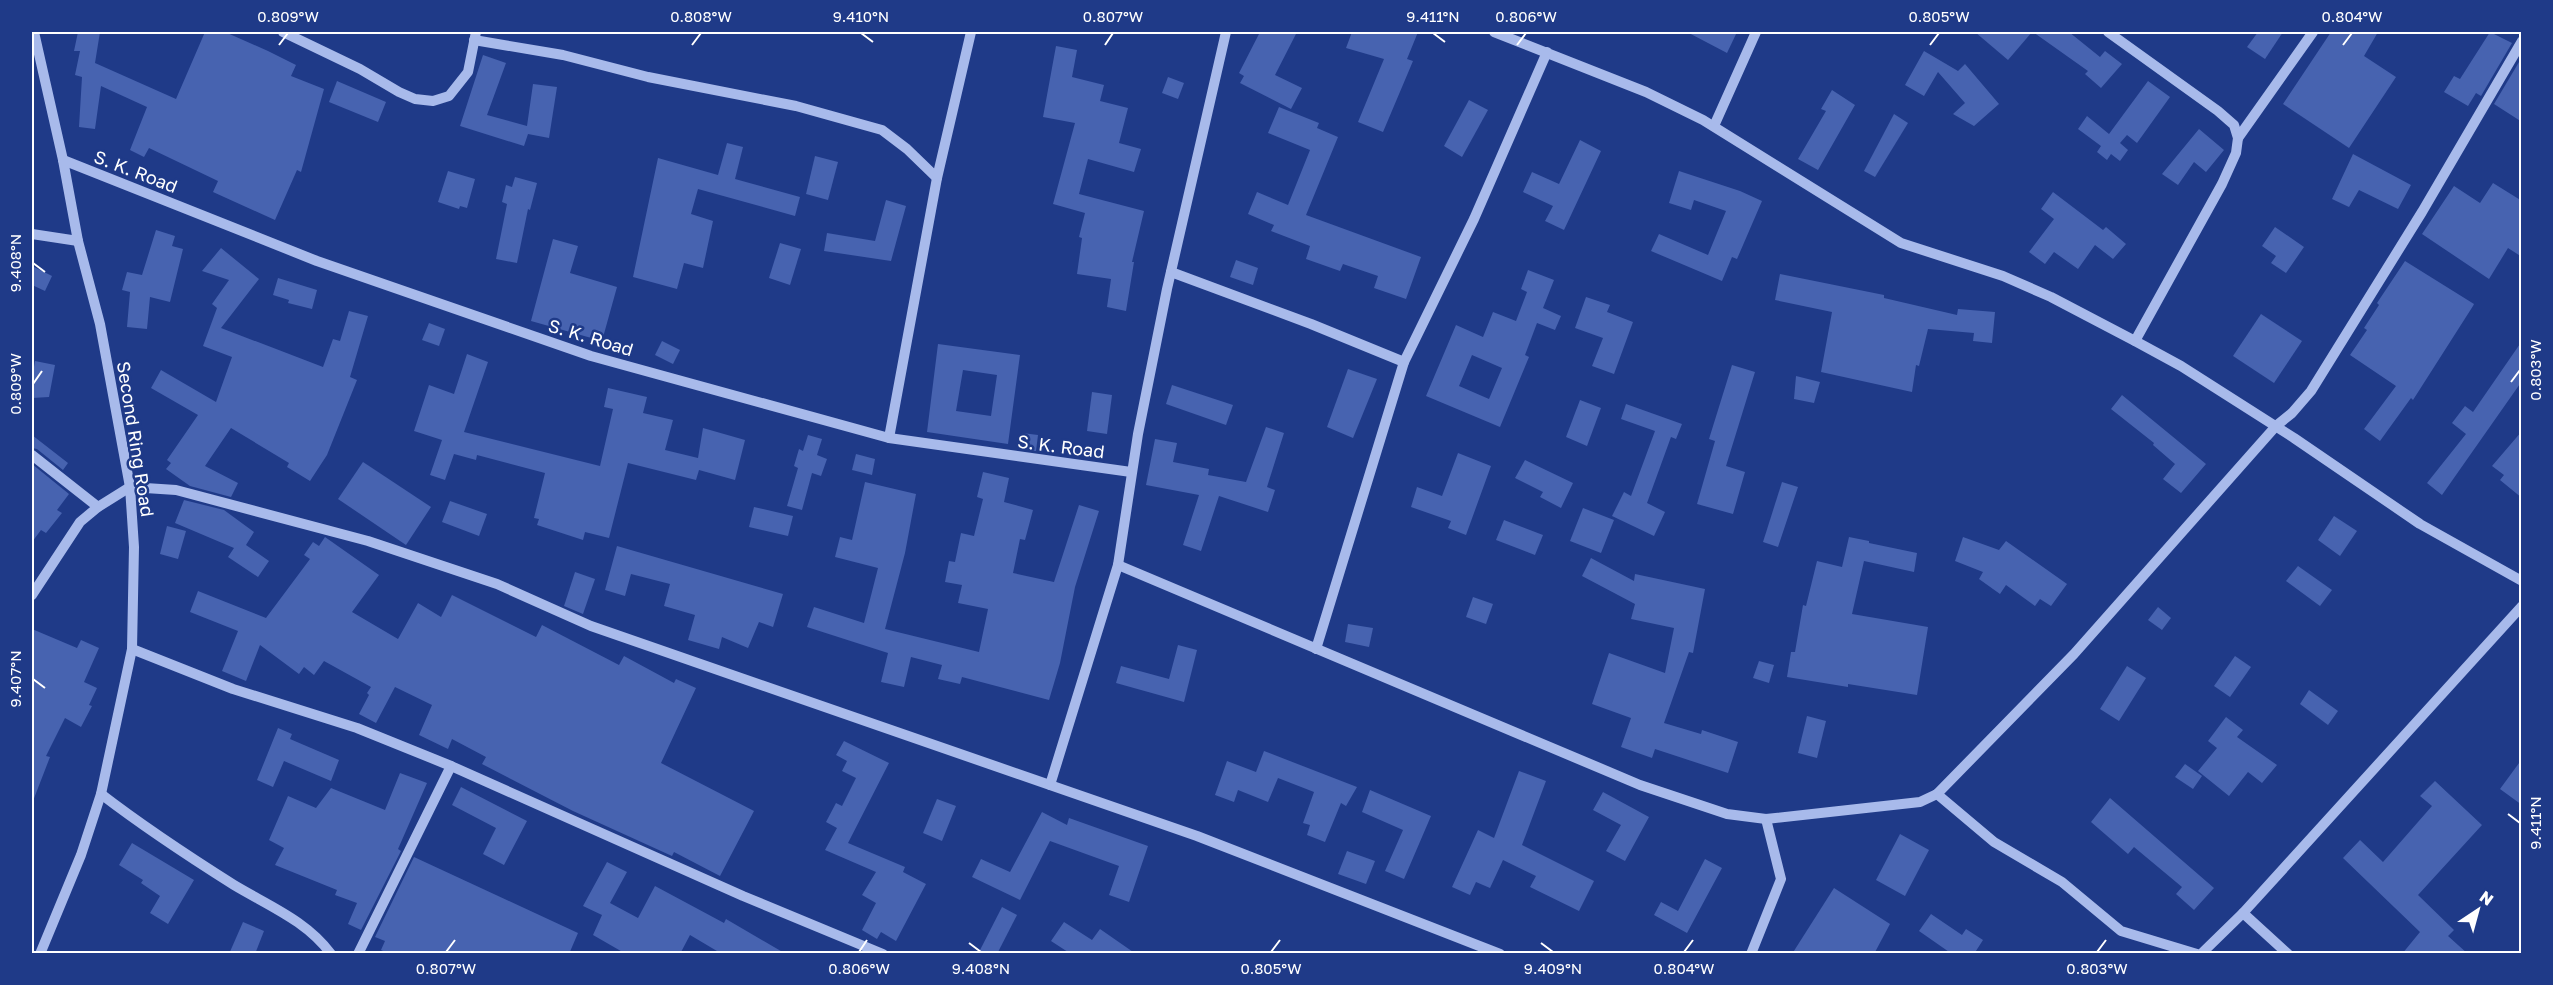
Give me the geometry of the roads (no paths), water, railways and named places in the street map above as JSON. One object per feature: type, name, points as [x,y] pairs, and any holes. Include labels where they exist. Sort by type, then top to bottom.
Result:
[{"type":"street","name":"Second Ring Road","points":[[34,32],[63,160],[78,241],[100,324],[130,487],[134,547],[132,649],[101,794],[81,855],[40,954]]},
{"type":"street","points":[[283,32],[360,69],[415,99],[433,101],[449,96],[468,72],[475,36],[563,55],[648,77],[796,106],[882,130],[907,149],[937,178]]},
{"type":"street","points":[[889,438],[937,178],[971,32]]},
{"type":"street","points":[[1050,785],[1118,565],[1131,472],[1171,272],[1226,32]]},
{"type":"street","points":[[1494,32],[1646,92],[1713,126],[1901,243],[2013,280],[2052,297],[2135,341],[2181,366],[2276,426],[2420,524],[2522,581]]},
{"type":"street","points":[[1713,126],[1756,32]]},
{"type":"street","points":[[2108,32],[2218,111],[2234,125],[2238,138],[2236,153],[2222,184],[2135,341]]},
{"type":"street","points":[[2238,138],[2313,32]]},
{"type":"street","points":[[1118,565],[1640,785],[1726,814],[1766,819],[1920,802],[1937,794],[2073,654],[2276,426],[2292,413],[2326,371],[2522,40]]},
{"type":"street","points":[[1316,649],[1404,362],[1474,219],[1547,52]]},
{"type":"street","name":"S. K. Road","points":[[63,160],[317,261],[591,356],[889,438],[1131,472]]},
{"type":"street","points":[[32,234],[78,241]]},
{"type":"street","points":[[1171,272],[1311,324],[1404,362]]},
{"type":"street","points":[[32,455],[98,507]]},
{"type":"street","points":[[32,593],[80,522],[98,507],[130,487],[176,490],[368,541],[497,584],[591,626],[1197,836],[1500,954]]},
{"type":"street","points":[[1937,794],[1994,842],[2062,882],[2121,931],[2199,954],[2243,914],[2522,606]]},
{"type":"street","points":[[132,649],[233,689],[357,728],[451,766],[743,896],[884,954]]},
{"type":"street","points":[[358,954],[451,766]]},
{"type":"street","points":[[101,794],[138,823],[187,856],[281,911],[318,936],[331,954]]},
{"type":"street","points":[[1751,954],[1781,879],[1766,819]]},
{"type":"street","points":[[2243,914],[2288,954]]}]
